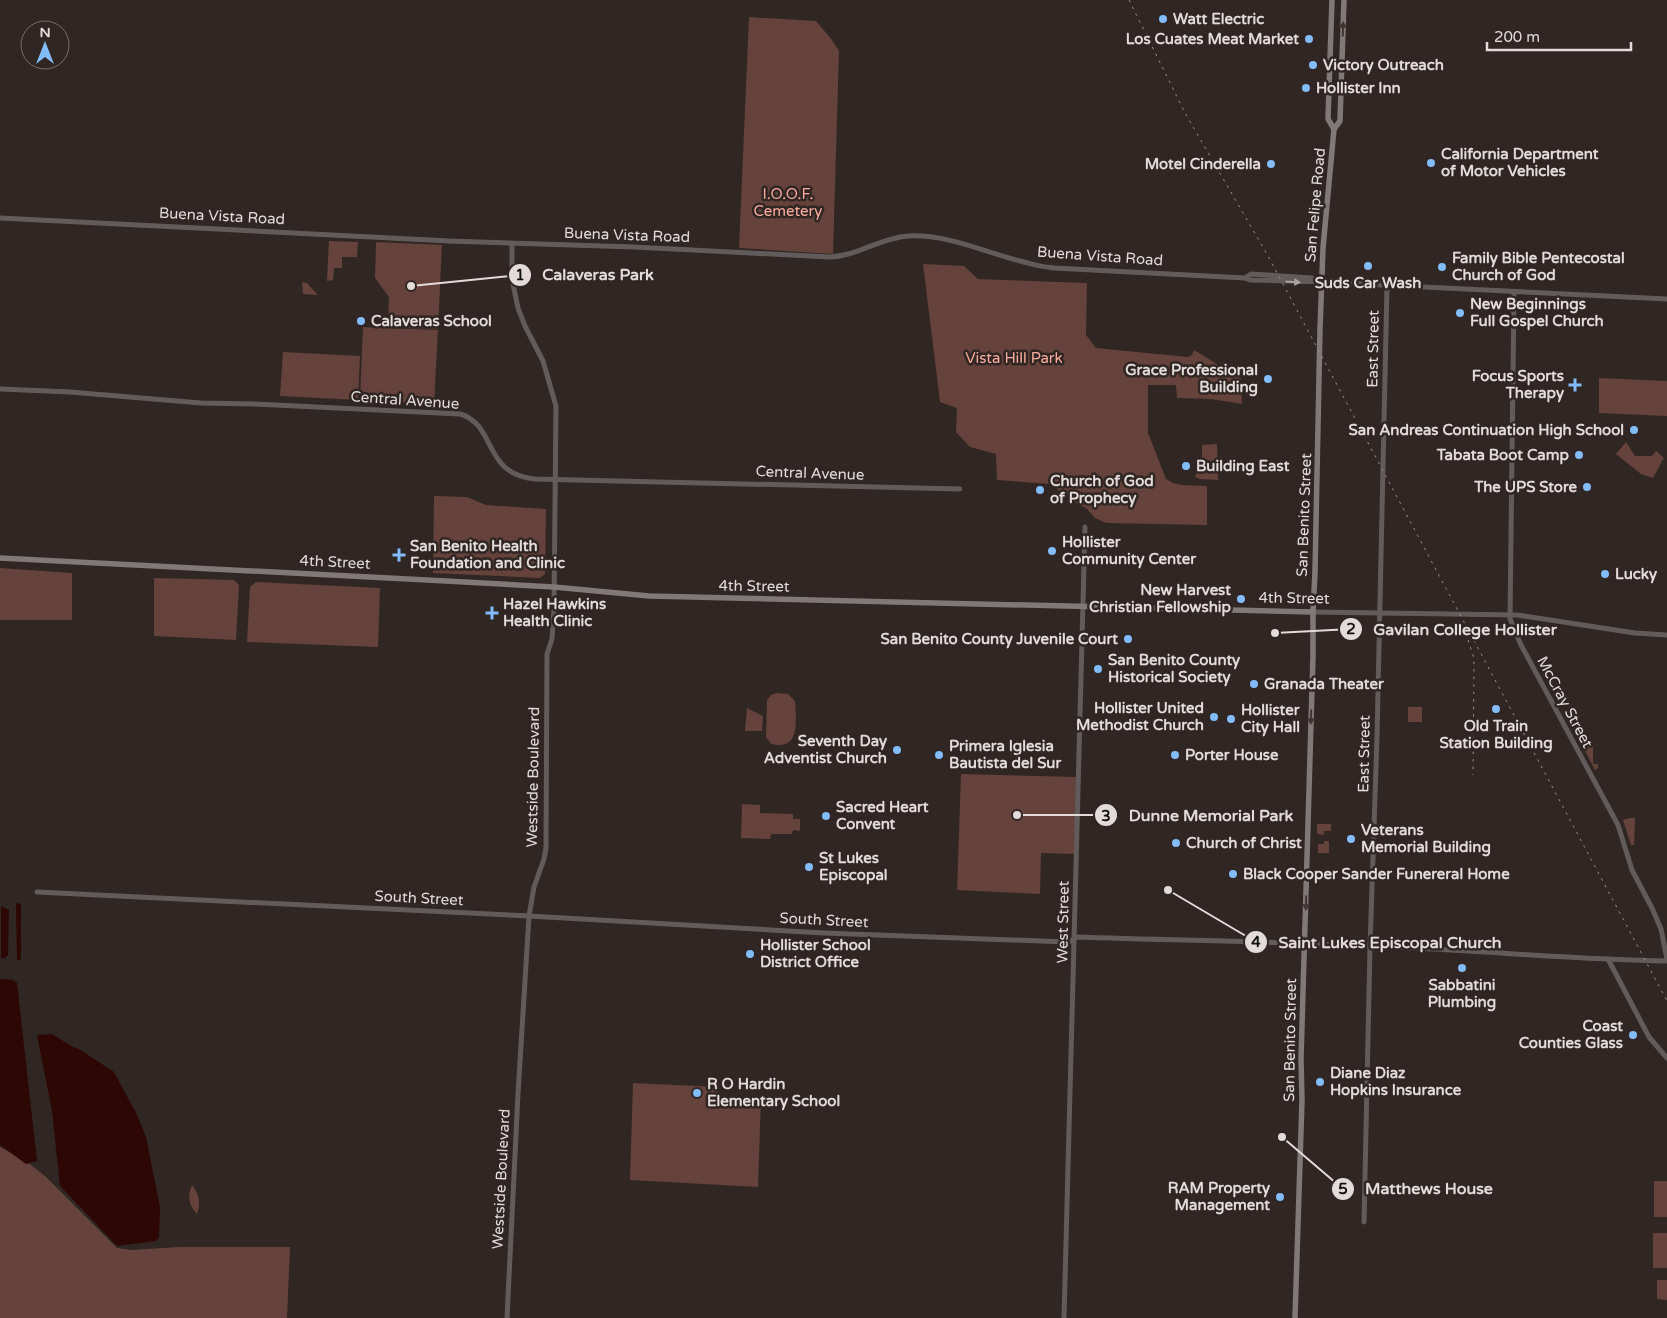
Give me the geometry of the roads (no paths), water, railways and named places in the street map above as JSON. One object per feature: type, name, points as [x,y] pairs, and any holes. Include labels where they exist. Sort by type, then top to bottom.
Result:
[{"type":"main road","name":"San Felipe Road","points":[[1332,0],[1328,120],[1334,129]]},
{"type":"main road","name":"San Felipe Road","points":[[1322,282],[1323,248],[1334,129],[1340,121],[1344,0]]},
{"type":"main road","name":"San Benito Street","points":[[1295,1318],[1322,282]]},
{"type":"main road","name":"4th Street","points":[[0,558],[554,587],[650,596],[1312,612]]},
{"type":"street","name":"Buena Vista Road","points":[[0,218],[512,244],[634,247],[830,257],[846,254],[895,238],[924,236],[943,239],[1028,264],[1054,268],[1245,278],[1250,280],[1667,299]]},
{"type":"street","name":"Westside Boulevard","points":[[507,1318],[529,916],[534,887],[546,848],[547,654],[552,639],[556,479],[556,406],[543,361],[518,308],[512,279],[512,244]]},
{"type":"street","name":"East Street","points":[[1364,1222],[1387,286]]},
{"type":"street","name":"McCray Street","points":[[1514,292],[1515,342],[1509,615],[1517,638],[1618,825],[1632,870],[1661,929],[1667,960]]},
{"type":"street","name":"Central Avenue","points":[[0,389],[70,392],[191,403],[264,404],[460,414],[479,427],[498,460],[510,472],[525,478],[960,489]]},
{"type":"street","name":"West Street","points":[[1064,1318],[1085,527]]},
{"type":"street","name":"4th Street","points":[[1312,612],[1540,617],[1635,633],[1667,635]]},
{"type":"street","name":"South Street","points":[[37,892],[529,916],[824,933],[1067,942],[1072,941],[1075,937],[1305,944],[1608,959],[1667,960]]},
{"type":"street","points":[[1608,959],[1649,1036],[1667,1058]]},
{"type":"railway","points":[[1129,0],[1185,113],[1268,256],[1667,1001]]},
{"type":"railway","points":[[1468,640],[1474,664],[1473,775]]},
{"type":"place","name":"Watt Electric","points":[[1163,19]]},
{"type":"place","name":"Los Cuates Meat Market","points":[[1309,39]]},
{"type":"place","name":"Victory Outreach","points":[[1313,65]]},
{"type":"place","name":"Hollister Inn","points":[[1306,88]]},
{"type":"place","name":"California Department of Motor Vehicles","points":[[1431,163]]},
{"type":"place","name":"Motel Cinderella","points":[[1271,164]]},
{"type":"place","name":"Suds Car Wash","points":[[1368,266]]},
{"type":"place","name":"Family Bible Pentecostal Church of God","points":[[1442,267]]},
{"type":"place","name":"Calaveras Park","points":[[411,286]]},
{"type":"place","name":"New Beginnings Full Gospel Church","points":[[1460,313]]},
{"type":"place","name":"Calaveras School","points":[[361,321]]},
{"type":"place","name":"Grace Professional Building","points":[[1268,379]]},
{"type":"place","name":"Focus Sports Therapy","points":[[1575,385]]},
{"type":"place","name":"San Andreas Continuation High School","points":[[1634,430]]},
{"type":"place","name":"Tabata Boot Camp","points":[[1579,455]]},
{"type":"place","name":"Building East","points":[[1186,466]]},
{"type":"place","name":"The UPS Store","points":[[1587,487]]},
{"type":"place","name":"Church of God of Prophecy","points":[[1040,490]]},
{"type":"place","name":"Hollister Community Center","points":[[1052,551]]},
{"type":"place","name":"San Benito Health Foundation and Clinic","points":[[399,555]]},
{"type":"place","name":"Lucky","points":[[1605,574]]},
{"type":"place","name":"New Harvest Christian Fellowship","points":[[1241,599]]},
{"type":"place","name":"Hazel Hawkins Health Clinic","points":[[492,613]]},
{"type":"place","name":"Gavilan College Hollister","points":[[1275,633]]},
{"type":"place","name":"San Benito County Juvenile Court","points":[[1128,639]]},
{"type":"place","name":"San Benito County Historical Society","points":[[1098,669]]},
{"type":"place","name":"Granada Theater","points":[[1254,684]]},
{"type":"place","name":"Old Train Station Building","points":[[1496,709]]},
{"type":"place","name":"Hollister United Methodist Church","points":[[1214,717]]},
{"type":"place","name":"Hollister City Hall","points":[[1231,719]]},
{"type":"place","name":"Seventh Day Adventist Church","points":[[897,750]]},
{"type":"place","name":"Primera Iglesia Bautista del Sur","points":[[939,755]]},
{"type":"place","name":"Porter House","points":[[1175,755]]},
{"type":"place","name":"Dunne Memorial Park","points":[[1017,815]]},
{"type":"place","name":"Sacred Heart Convent","points":[[826,816]]},
{"type":"place","name":"Veterans Memorial Building","points":[[1351,839]]},
{"type":"place","name":"Church of Christ","points":[[1176,843]]},
{"type":"place","name":"St Lukes Episcopal","points":[[809,867]]},
{"type":"place","name":"Black Cooper Sander Funereral Home","points":[[1233,874]]},
{"type":"place","name":"Saint Lukes Episcopal Church","points":[[1168,890]]},
{"type":"place","name":"Hollister School District Office","points":[[750,954]]},
{"type":"place","name":"Sabbatini Plumbing","points":[[1462,968]]},
{"type":"place","name":"Coast Counties Glass","points":[[1633,1035]]},
{"type":"place","name":"Diane Diaz Hopkins Insurance","points":[[1320,1082]]},
{"type":"place","name":"R O Hardin Elementary School","points":[[697,1093]]},
{"type":"place","name":"Matthews House","points":[[1282,1137]]},
{"type":"place","name":"RAM Property Management","points":[[1280,1197]]},
{"type":"park label","name":"I.O.O.F. Cemetery","points":[[788,202]]},
{"type":"park label","name":"Vista Hill Park","points":[[1014,358]]}]
